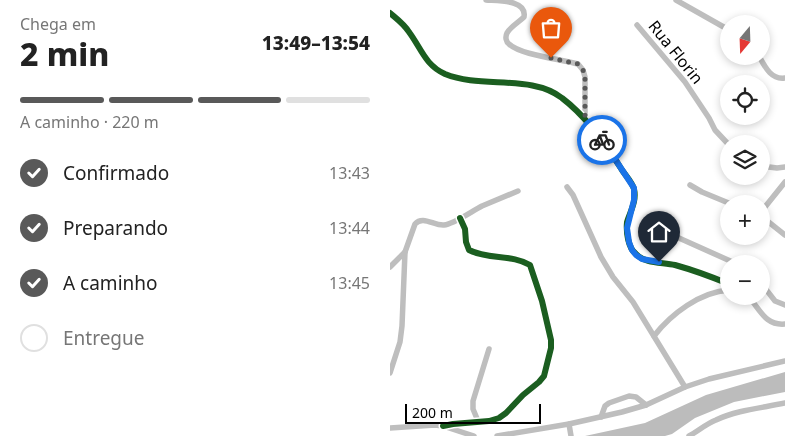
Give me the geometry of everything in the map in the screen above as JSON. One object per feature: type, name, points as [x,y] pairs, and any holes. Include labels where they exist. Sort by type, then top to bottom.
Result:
[{"type":"street","points":[[486,0],[514,2],[522,6],[524,17],[507,34],[506,39],[512,46],[524,52],[578,64],[583,70],[585,77],[585,118]]},
{"type":"street","points":[[676,0],[720,25]]},
{"type":"street","points":[[390,13],[402,23],[429,63],[447,75],[487,83],[538,86],[549,90],[563,99],[585,118],[634,188],[634,200],[627,228],[629,242],[636,255],[642,259],[676,265],[720,281]]},
{"type":"street","name":"Rua Florin","points":[[637,25],[684,82],[720,136]]},
{"type":"street","points":[[764,65],[773,76],[785,78]]},
{"type":"street","points":[[770,167],[785,167]]},
{"type":"street","points":[[770,201],[785,182]]},
{"type":"street","points":[[690,185],[720,199]]},
{"type":"street","points":[[567,187],[601,257],[633,302],[685,387]]},
{"type":"street","points":[[390,373],[400,342],[402,326],[405,252],[415,224],[418,221],[442,225],[452,223],[518,191]]},
{"type":"street","points":[[443,426],[489,421],[499,418],[506,413],[523,395],[540,382],[544,376],[551,348],[542,300],[530,265],[519,260],[471,251],[467,247],[465,229],[460,218]]},
{"type":"street","points":[[770,223],[785,235]]},
{"type":"street","points":[[670,234],[720,256]]},
{"type":"street","points":[[390,267],[405,252]]},
{"type":"street","points":[[654,336],[673,316],[700,298],[710,293],[720,291]]},
{"type":"street","points":[[770,295],[775,301],[785,305]]},
{"type":"street","points":[[756,305],[770,322],[777,325],[785,324]]},
{"type":"street","points":[[478,421],[473,409],[473,401],[489,349]]},
{"type":"street","points":[[497,436],[570,430],[601,417],[646,405],[685,387],[709,379],[785,361]]},
{"type":"street","points":[[601,417],[605,406],[609,403],[629,396],[636,397],[646,405]]},
{"type":"street","points":[[690,436],[718,418],[785,403]]},
{"type":"street","points":[[390,428],[426,425],[443,426],[474,436]]},
{"type":"shaded area","points":[[785,372],[785,392],[734,402],[695,418],[672,434],[665,436],[585,436],[645,423],[706,395]]},
{"type":"cycle path","points":[[390,13],[407,29],[428,61],[445,74],[474,81],[536,86],[550,91],[571,105],[595,131],[633,186],[635,198],[627,222],[628,240],[633,251],[644,260],[675,265],[720,281]]},
{"type":"cycle path","points":[[443,426],[489,421],[499,418],[506,413],[544,376],[551,348],[551,340],[542,301],[530,265],[516,259],[484,255],[469,250],[465,229],[460,218]]},
{"type":"way so far","points":[[551,58],[578,64],[583,70],[585,77],[585,118],[602,140]]},
{"type":"route","points":[[602,140],[634,188],[634,200],[627,228],[632,250],[642,259],[659,262]]}]
